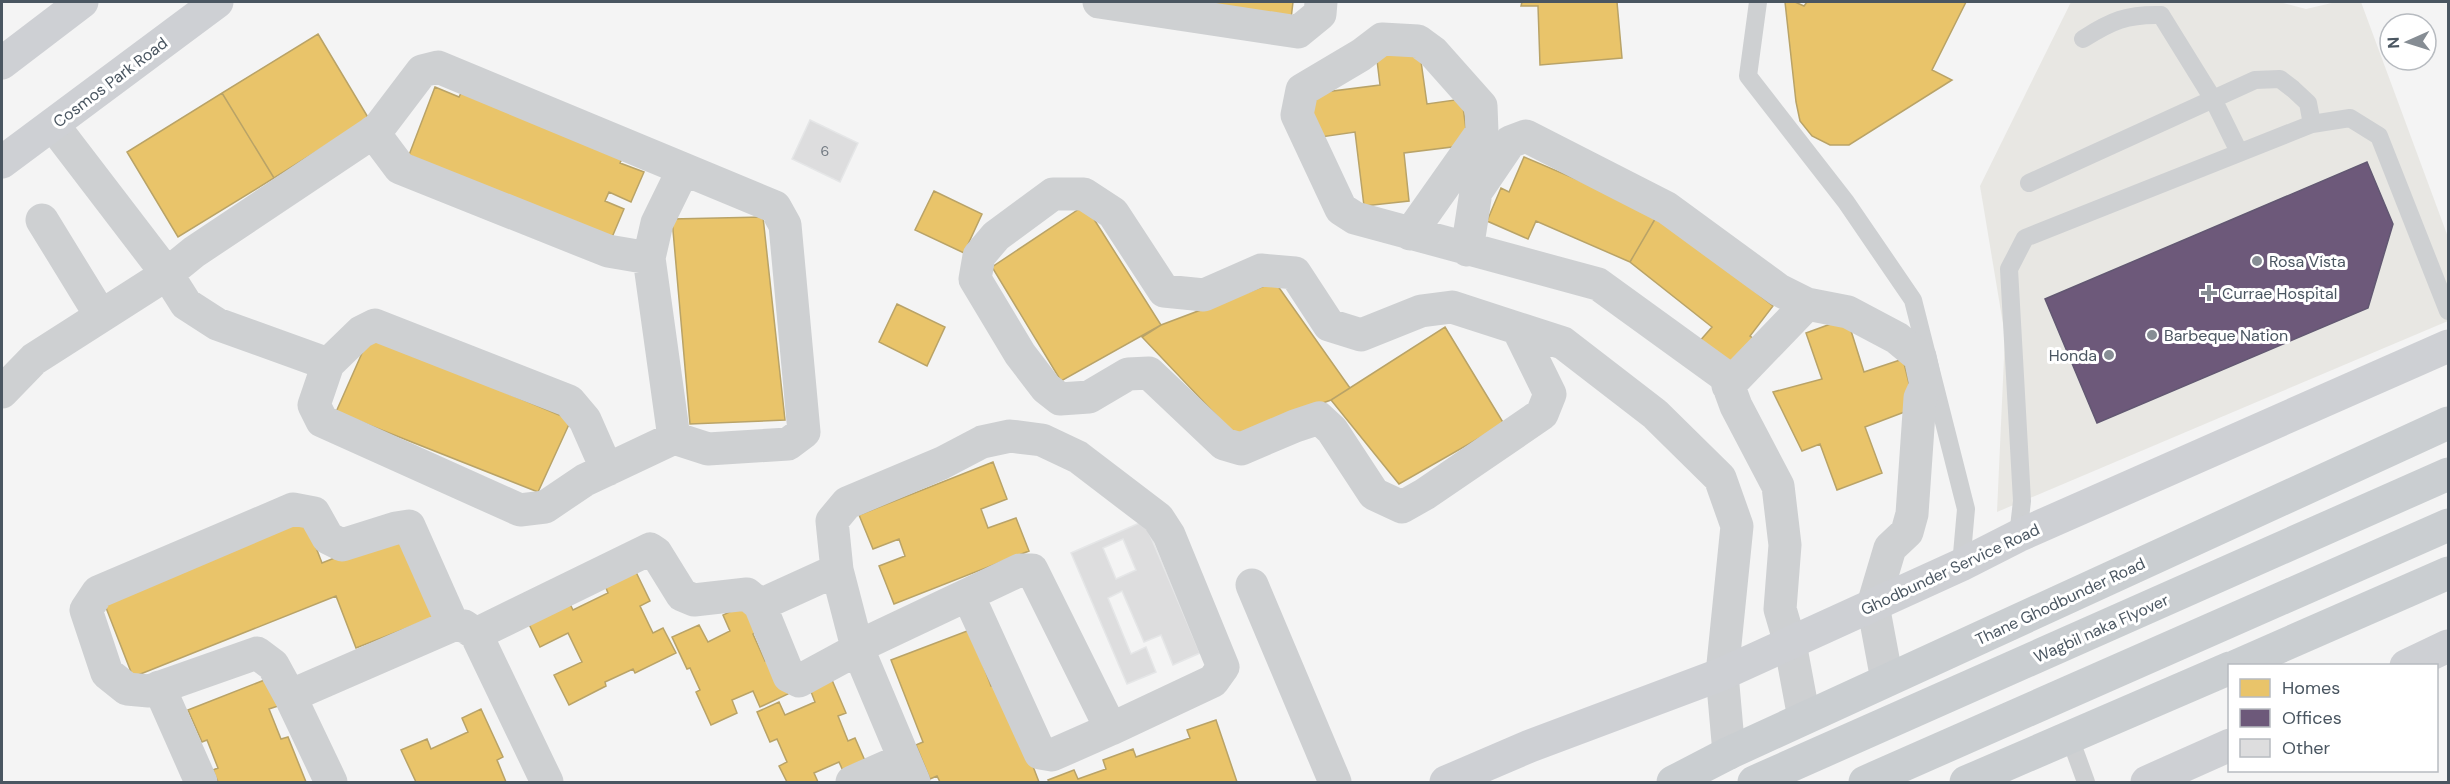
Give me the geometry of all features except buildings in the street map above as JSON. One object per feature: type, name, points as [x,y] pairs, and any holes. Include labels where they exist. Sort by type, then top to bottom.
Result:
[{"type":"main road","name":"Thane Ghodbunder Road","points":[[1672,783],[1804,718],[2448,423]]},
{"type":"main road","name":"Wagbil naka Flyover","points":[[1754,783],[2448,474]]},
{"type":"main road","points":[[1865,783],[2448,525]]},
{"type":"main road","points":[[2241,664],[2448,573]]},
{"type":"main road","points":[[1966,783],[2228,668]]},
{"type":"street","points":[[2,63],[82,2]]},
{"type":"street","name":"Cosmos Park Road","points":[[2,162],[218,2]]},
{"type":"street","points":[[1099,2],[1298,32],[1320,14],[1321,2]]},
{"type":"street","points":[[1410,234],[1482,132],[1481,106],[1433,52],[1418,42],[1382,39],[1361,55],[1302,90],[1297,115],[1341,209],[1355,218],[1410,234],[1467,250],[1598,284],[1725,376],[1736,406],[1778,486],[1785,545],[1780,609],[1790,643],[1804,718]]},
{"type":"street","points":[[2,392],[34,359],[167,274],[194,252],[378,129],[422,71],[438,67],[775,207],[785,225],[804,432],[788,444],[708,449],[674,438],[607,470],[585,480],[545,507],[520,510],[322,421],[314,405],[328,364],[361,332],[375,325],[569,401],[585,420],[607,470]]},
{"type":"street","points":[[52,125],[167,274],[186,304],[217,324],[328,364]]},
{"type":"street","points":[[373,132],[400,168],[609,251],[649,258]]},
{"type":"street","points":[[1467,250],[1476,192],[1510,142],[1526,136],[1667,208],[1779,290],[1807,304],[1848,312],[1897,338],[1920,357],[1926,385],[1920,398],[1912,514],[1907,532],[1890,548],[1873,605],[1887,680]]},
{"type":"street","points":[[674,438],[649,258],[657,223],[684,170]]},
{"type":"street","points":[[1518,329],[1550,394],[1542,414],[1425,494],[1402,507],[1374,494],[1332,430],[1319,418],[1241,450],[1224,444],[1149,373],[1128,374],[1089,397],[1060,399],[1046,388],[1020,354],[975,279],[979,256],[996,236],[1053,194],[1084,194],[1113,213],[1164,291],[1204,295],[1261,270],[1295,273],[1329,325],[1361,335],[1420,311],[1452,308],[1563,343],[1655,414],[1720,478],[1737,526],[1722,674],[1729,753]]},
{"type":"street","points":[[42,220],[101,316]]},
{"type":"street","points":[[1728,386],[1807,304]]},
{"type":"street","name":"Ghodbunder Service Road","points":[[1446,783],[1530,746],[1722,674],[1961,565],[2018,536],[2448,346]]},
{"type":"street","points":[[852,783],[909,771],[857,648],[837,570],[832,521],[847,503],[942,463],[982,442],[1010,436],[1042,440],[1078,458],[1158,518],[1169,536],[1223,667],[1213,681],[1112,729],[1052,755],[1040,753],[968,595]]},
{"type":"street","points":[[331,783],[273,665],[258,653],[149,691],[128,689],[107,673],[86,610],[98,592],[294,509],[314,513],[328,538],[342,545],[409,526],[547,783]]},
{"type":"street","points":[[290,696],[464,630],[650,549],[656,553],[682,596],[694,600],[747,594],[760,605],[789,676],[799,681],[857,648],[1020,570],[1032,570],[1112,729]]},
{"type":"street","points":[[760,605],[837,570]]},
{"type":"street","points":[[1252,585],[1335,783]]},
{"type":"street","points":[[2410,664],[2448,646]]},
{"type":"street","points":[[159,687],[201,783]]},
{"type":"street","points":[[2147,783],[2228,745]]},
{"type":"lane","points":[[1758,2],[1748,76],[1846,202],[1913,300],[1966,509],[1961,565]]},
{"type":"lane","points":[[2083,39],[2110,21],[2144,14],[2161,15],[2213,99],[2239,152]]},
{"type":"lane","points":[[2029,183],[2255,80],[2280,79],[2308,103],[2312,124]]},
{"type":"lane","points":[[2018,536],[2022,501],[2009,269],[2025,238],[2312,124],[2350,118],[2379,136],[2448,311]]},
{"type":"lane","points":[[2070,738],[2086,783]]},
{"type":"shaded area","name":"Rosa Vista","points":[[2071,2],[2279,2],[2306,9],[2336,2],[2361,2],[2378,48],[2378,72],[2387,72],[2448,237],[2448,321],[1997,512],[2005,336],[1980,186]]},
{"type":"place","name":"Rosa Vista","points":[[2257,261]]},
{"type":"place","name":"Currae Hospital","points":[[2209,293]]},
{"type":"place","name":"Barbeque Nation","points":[[2152,335]]},
{"type":"place","name":"Honda","points":[[2109,355]]}]
